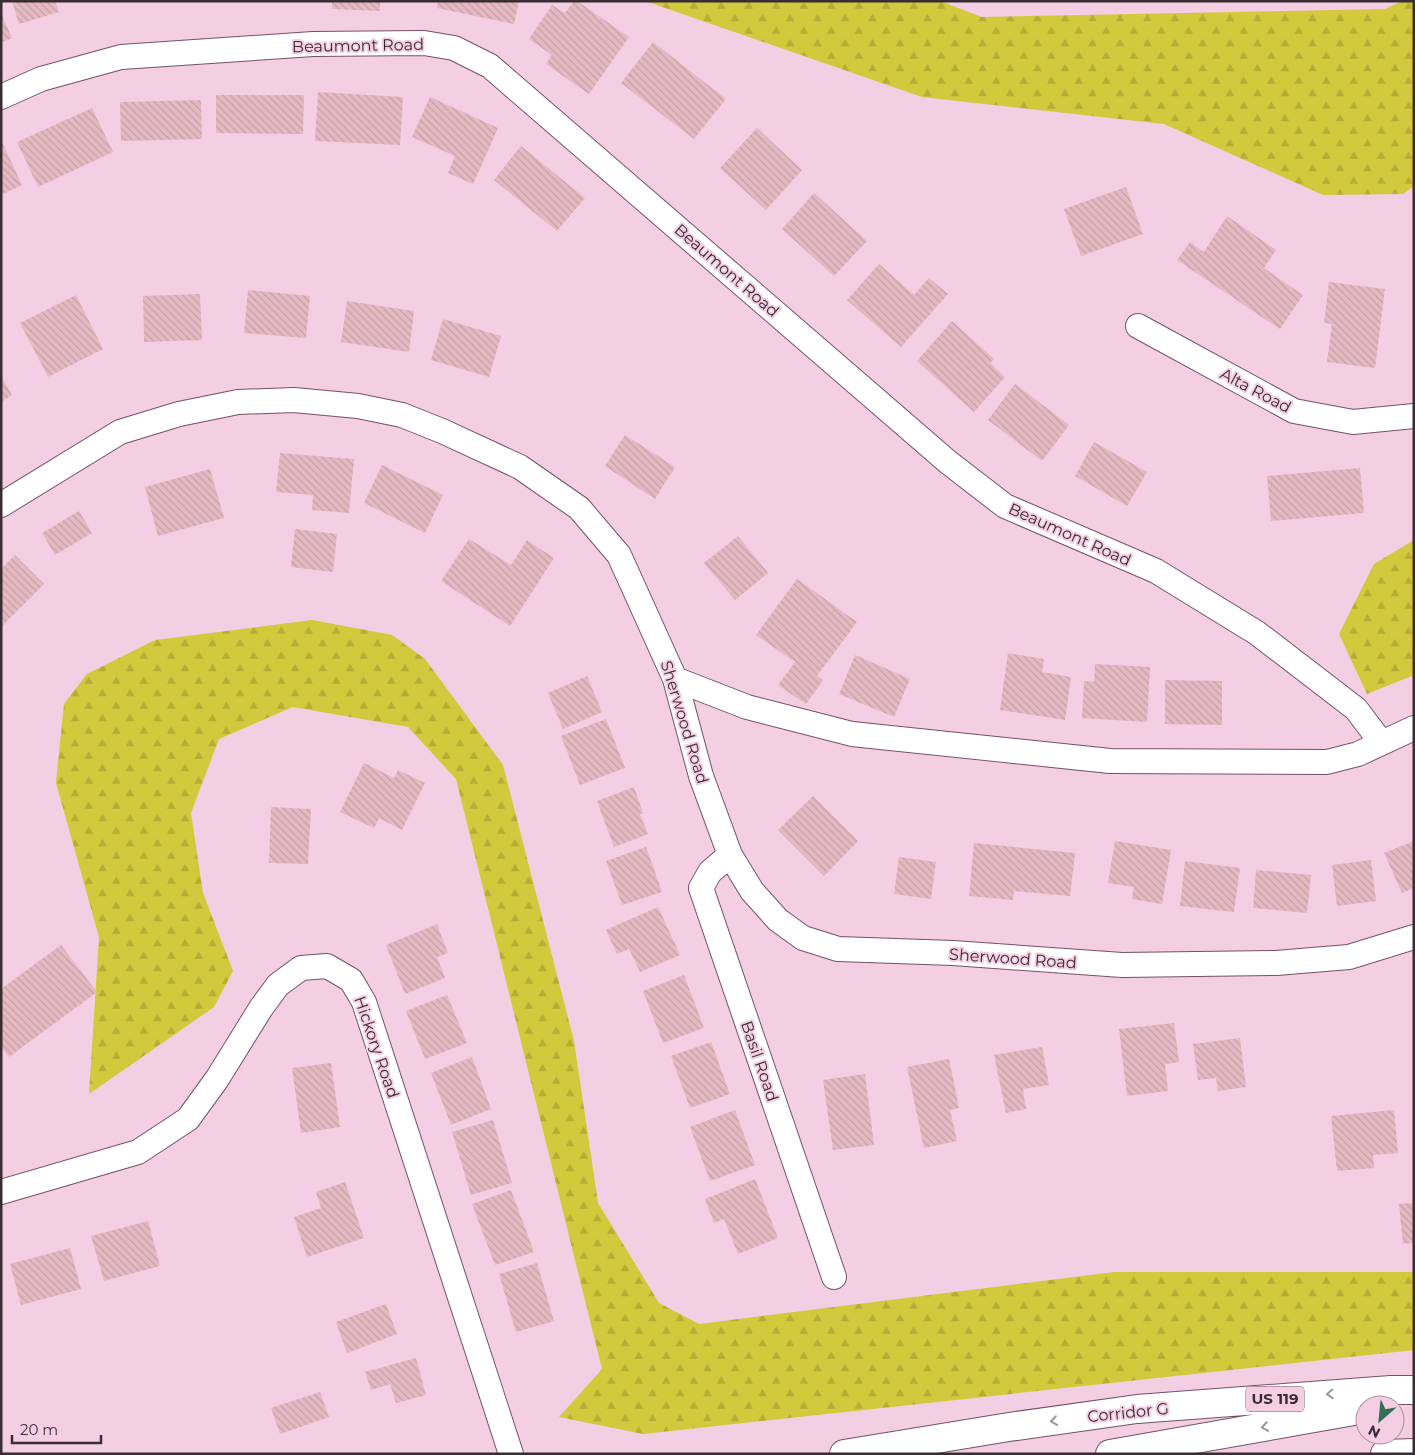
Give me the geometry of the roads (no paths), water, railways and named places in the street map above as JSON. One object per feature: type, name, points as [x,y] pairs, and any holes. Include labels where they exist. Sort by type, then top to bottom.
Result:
[{"type":"highway","name":"Corridor G","points":[[844,1454],[1009,1427],[1137,1409],[1391,1390],[1414,1390]]},
{"type":"highway","points":[[1110,1454],[1355,1412]]},
{"type":"highway","points":[[1385,1454],[1414,1453]]},
{"type":"street","name":"Beaumont Road","points":[[1,97],[41,79],[121,57],[313,44],[424,42],[454,48],[490,66],[948,462],[1005,506],[1156,571],[1257,633],[1356,709],[1381,742]]},
{"type":"street","name":"Alta Road","points":[[1138,326],[1294,411],[1353,422],[1414,416]]},
{"type":"street","name":"Sherwood Road","points":[[1,505],[120,432],[179,414],[238,402],[294,400],[358,406],[402,415],[442,430],[520,467],[579,508],[619,555],[675,679],[701,776],[730,855],[752,891],[778,920],[803,938],[838,949],[954,953],[1122,965],[1276,963],[1349,957],[1414,937]]},
{"type":"street","points":[[675,679],[747,707],[852,734],[1110,761],[1327,762],[1358,754],[1414,728]]},
{"type":"street","name":"Basil Road","points":[[730,855],[710,872],[701,888],[834,1276]]},
{"type":"street","name":"Hickory Road","points":[[1,1192],[138,1152],[188,1119],[217,1079],[261,1008],[278,985],[301,968],[327,966],[351,980],[364,1002],[511,1454]]}]
